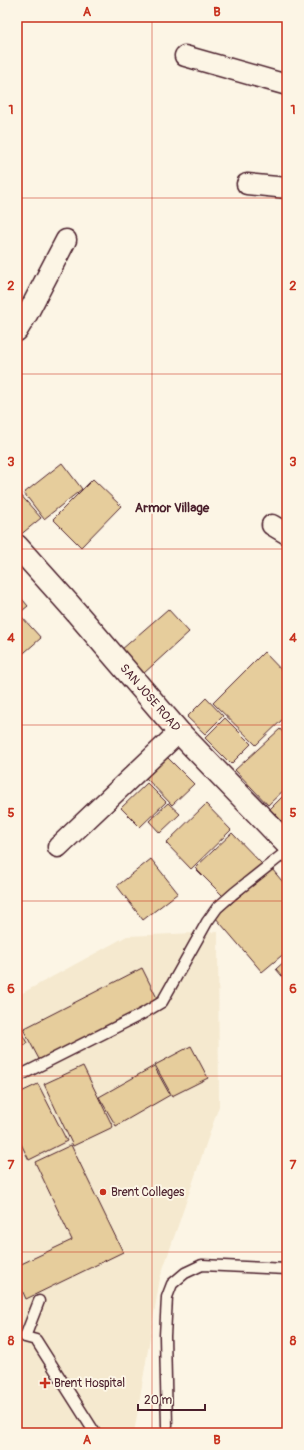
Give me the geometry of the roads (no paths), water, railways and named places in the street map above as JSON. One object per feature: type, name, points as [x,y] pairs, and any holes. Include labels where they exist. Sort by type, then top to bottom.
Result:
[{"type":"main road","name":"SAN JOSE ROAD","points":[[17,546],[69,604],[178,732],[287,844]]},
{"type":"street","points":[[185,56],[287,85]]},
{"type":"street","points":[[247,184],[287,188]]},
{"type":"street","points":[[17,331],[66,240]]},
{"type":"street","points":[[58,847],[178,732]]},
{"type":"lane","points":[[17,1077],[142,1014],[162,1002],[207,922],[218,908],[234,893],[287,851]]},
{"type":"lane","points":[[167,1426],[165,1336],[167,1297],[172,1284],[185,1273],[202,1265],[287,1269]]},
{"type":"lane","points":[[39,1300],[25,1337],[36,1340],[95,1433]]},
{"type":"place","name":"Brent Colleges","points":[[103,1192]]},
{"type":"place","name":"Brent Hospital","points":[[45,1383]]},
{"type":"district","name":"Armor Village","points":[[172,508]]}]
